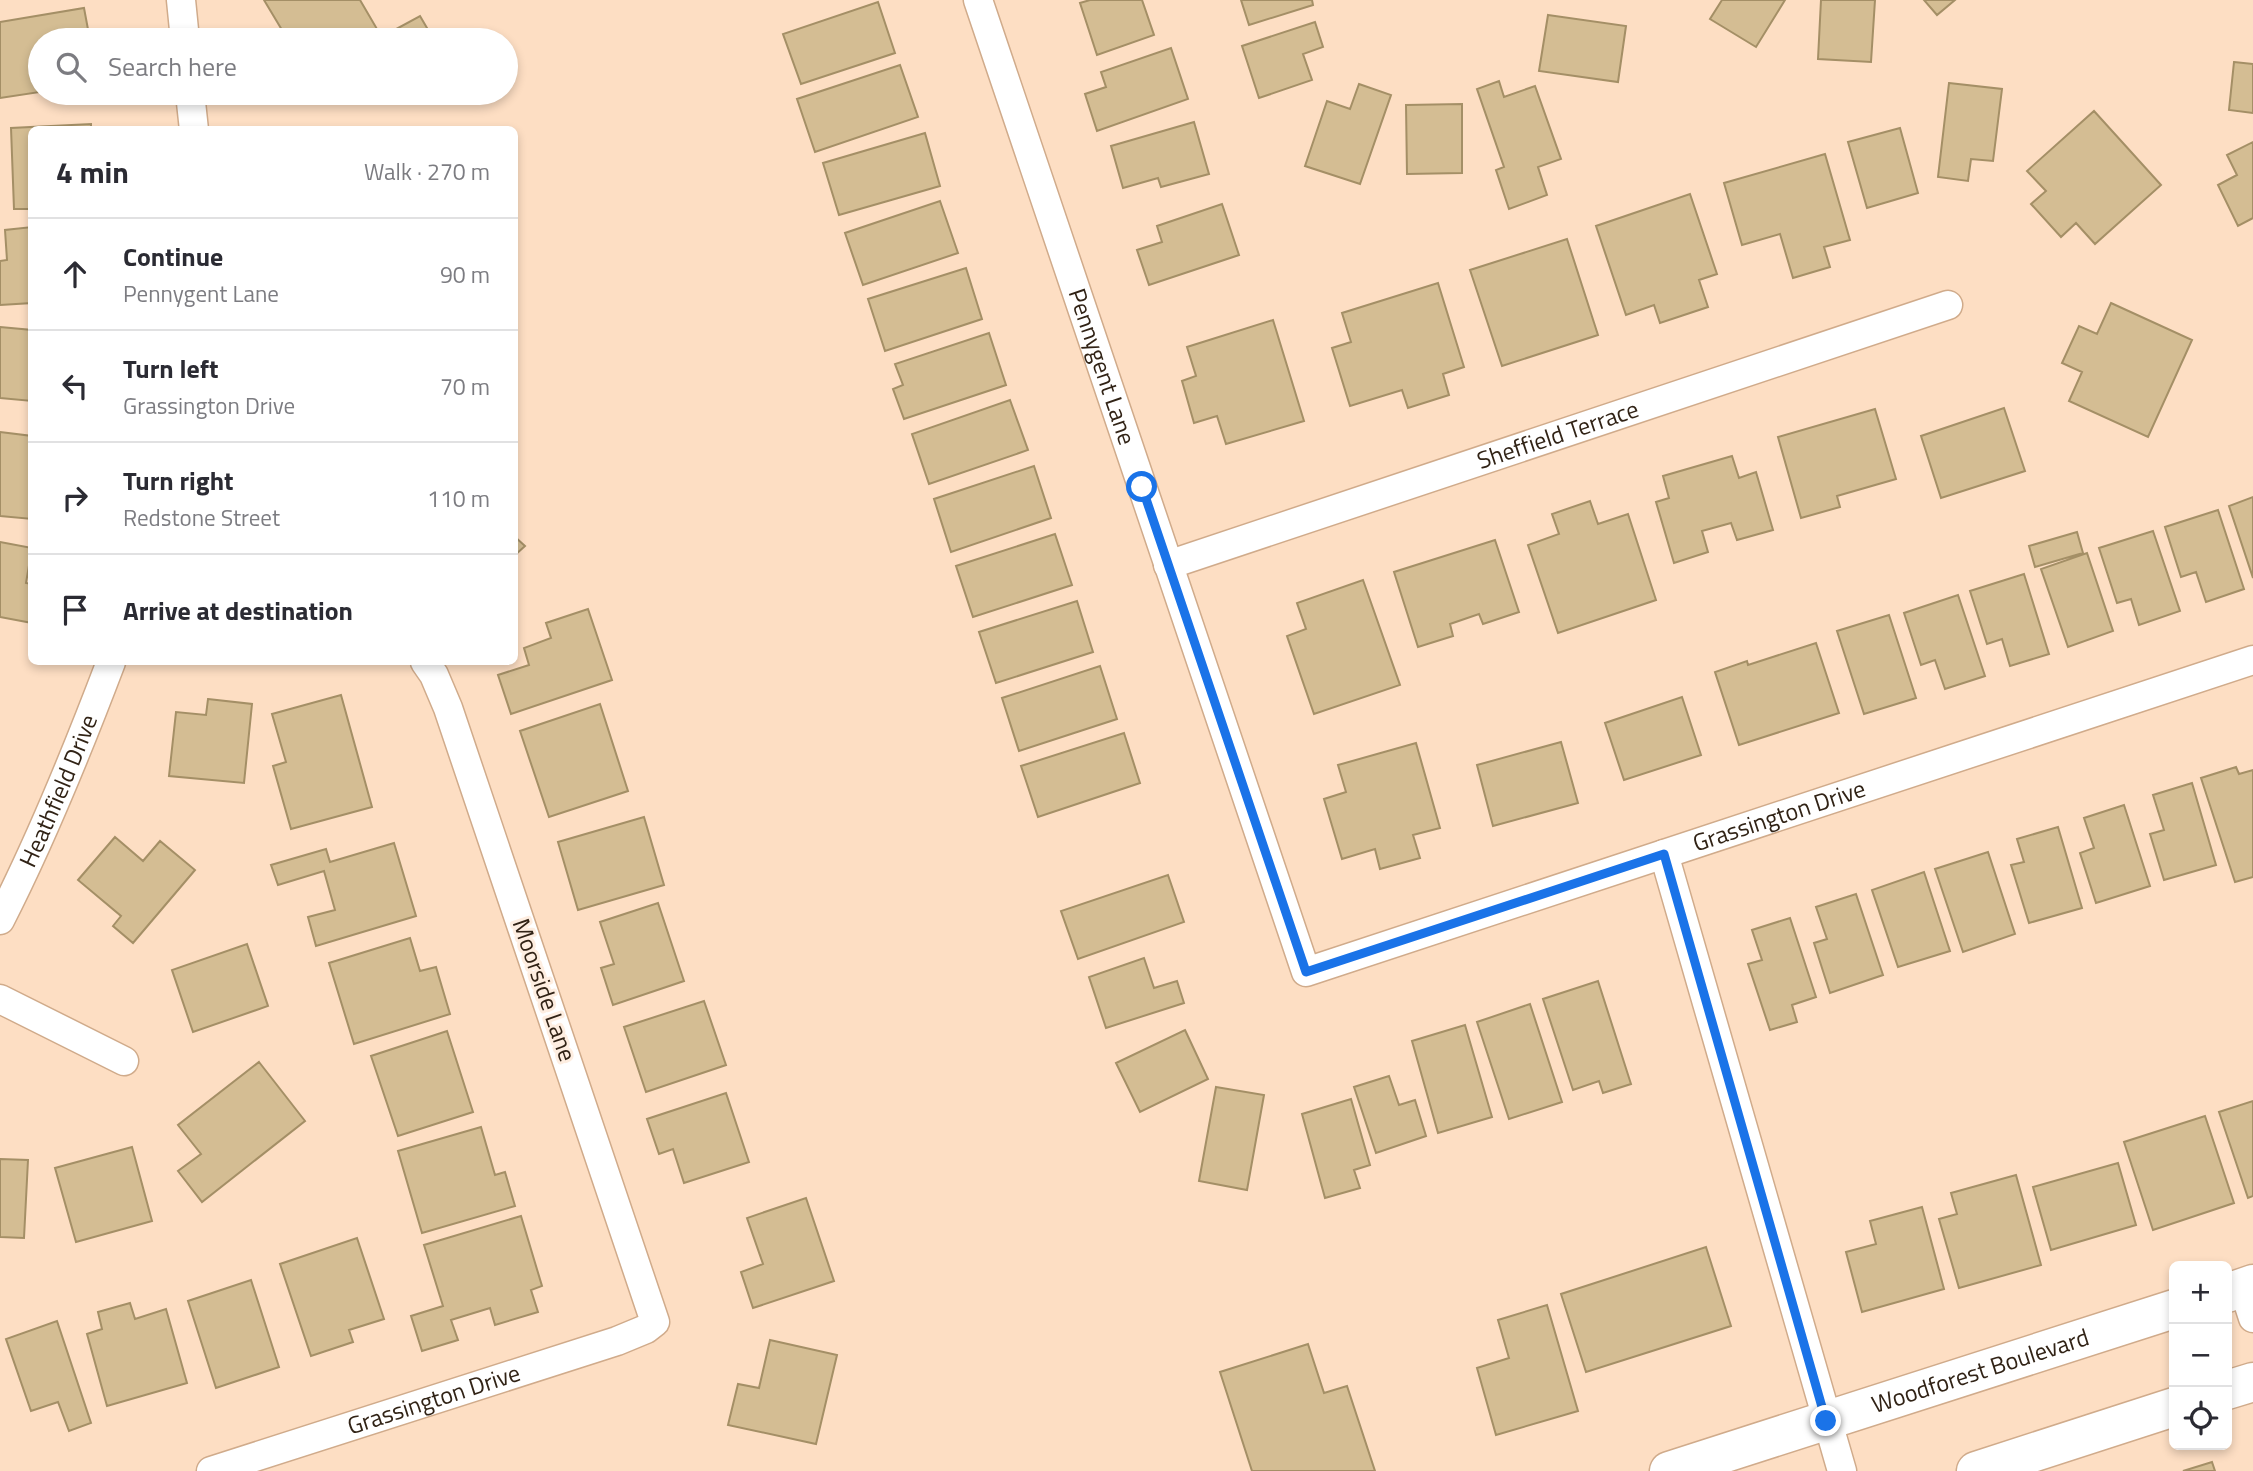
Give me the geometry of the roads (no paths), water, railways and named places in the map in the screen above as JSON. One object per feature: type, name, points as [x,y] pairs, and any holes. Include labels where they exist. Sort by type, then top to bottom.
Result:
[{"type":"main road","name":"Woodforest Boulevard","points":[[1669,1471],[2169,1312]]},
{"type":"main road","points":[[2232,1388],[2253,1382]]},
{"type":"main road","points":[[1976,1471],[2169,1409]]},
{"type":"street","points":[[181,0],[184,28]]},
{"type":"street","name":"Pennygent Lane","points":[[978,0],[1306,972]]},
{"type":"street","points":[[191,105],[194,126]]},
{"type":"street","name":"Sheffield Terrace","points":[[1168,565],[1948,305]]},
{"type":"street","name":"Grassington Drive","points":[[1306,972],[2253,660]]},
{"type":"street","name":"Heathfield Drive","points":[[0,919],[76,751],[110,665]]},
{"type":"street","name":"Moorside Lane","points":[[427,665],[448,708],[655,1322]]},
{"type":"street","points":[[1664,854],[1842,1471]]},
{"type":"street","points":[[0,999],[124,1061]]},
{"type":"street","name":"Grassington Drive","points":[[211,1471],[617,1341],[646,1329],[655,1322]]}]
